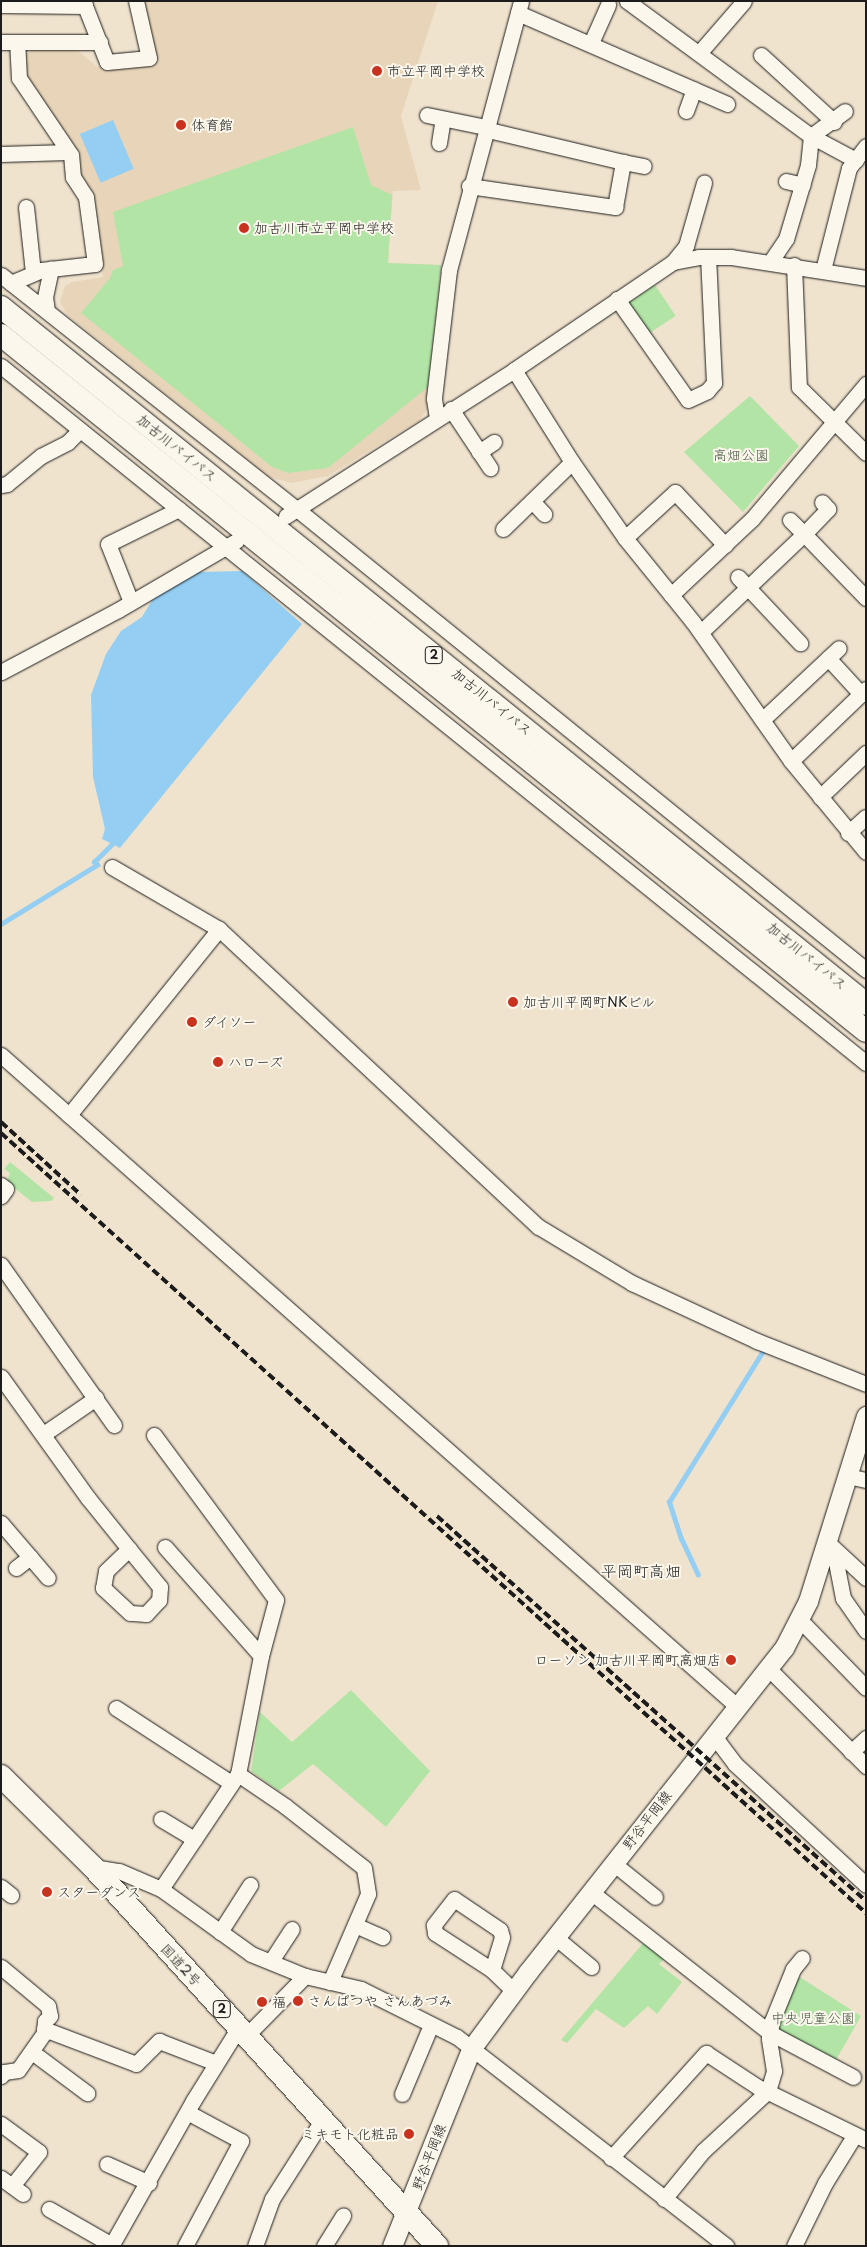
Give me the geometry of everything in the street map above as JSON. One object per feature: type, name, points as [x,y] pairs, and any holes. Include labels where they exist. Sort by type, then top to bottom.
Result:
[{"type":"highway","name":"加古川バイパス","points":[[1,307],[866,1004]]},
{"type":"highway","name":"加古川バイパス","points":[[1,335],[866,1031]]},
{"type":"highway","name":"国道2号","points":[[1,1776],[93,1867],[437,2246]]},
{"type":"main road","name":"野谷平岡線","points":[[392,2246],[471,2049],[555,1937],[784,1648],[799,1619],[827,1542],[857,1478],[866,1416]]},
{"type":"street","points":[[1,4],[85,4],[107,62],[149,58],[136,1]]},
{"type":"street","points":[[627,1],[700,52],[811,136],[862,154],[849,168],[823,270]]},
{"type":"street","points":[[591,43],[608,5]]},
{"type":"street","points":[[700,52],[735,5]]},
{"type":"street","points":[[437,418],[434,398],[449,270],[469,186],[520,7],[591,43],[728,104]]},
{"type":"street","points":[[1,42],[100,42]]},
{"type":"street","points":[[6,279],[33,272],[95,264],[86,198],[73,177],[68,152],[19,78],[17,42]]},
{"type":"street","points":[[761,55],[839,116],[811,136],[803,185],[786,239],[772,261]]},
{"type":"street","points":[[686,111],[694,89]]},
{"type":"street","points":[[427,115],[644,166]]},
{"type":"street","points":[[439,143],[443,118]]},
{"type":"street","points":[[1,154],[68,152]]},
{"type":"street","points":[[469,186],[614,207],[623,162]]},
{"type":"street","points":[[786,181],[803,185]]},
{"type":"street","points":[[292,513],[514,370],[673,262],[686,246],[704,183]]},
{"type":"street","points":[[26,207],[33,272]]},
{"type":"street","points":[[673,262],[708,257],[772,261],[866,278]]},
{"type":"street","points":[[617,299],[688,400],[707,391],[714,383],[708,257]]},
{"type":"street","points":[[794,265],[799,387],[866,453]]},
{"type":"street","points":[[47,311],[45,297],[51,269]]},
{"type":"street","points":[[6,279],[292,513],[866,970]]},
{"type":"street","points":[[1,366],[179,510],[231,544],[866,1063]]},
{"type":"street","points":[[514,370],[572,462],[625,538],[701,632],[791,761],[848,833],[866,852]]},
{"type":"street","points":[[671,595],[752,519],[866,384]]},
{"type":"street","points":[[451,409],[490,468]]},
{"type":"street","points":[[1,485],[7,484],[41,456],[68,442],[80,430]]},
{"type":"street","points":[[479,452],[494,442]]},
{"type":"street","points":[[503,529],[572,462]]},
{"type":"street","points":[[625,538],[675,492],[725,545]]},
{"type":"street","points":[[532,501],[544,514]]},
{"type":"street","points":[[701,632],[743,582],[804,534],[828,509],[822,502]]},
{"type":"street","points":[[132,602],[108,544],[179,510]]},
{"type":"street","points":[[790,520],[866,598]]},
{"type":"street","points":[[1,672],[132,602],[231,544]]},
{"type":"street","points":[[743,582],[800,643]]},
{"type":"street","points":[[762,720],[839,648]]},
{"type":"street","points":[[791,761],[863,692],[828,658]]},
{"type":"street","points":[[820,797],[866,753]]},
{"type":"street","points":[[848,833],[866,817]]},
{"type":"street","points":[[112,868],[219,929],[539,1227],[632,1283],[757,1341],[866,1384]]},
{"type":"street","points":[[69,1115],[219,929]]},
{"type":"street","points":[[1,1055],[738,1707]]},
{"type":"street","points":[[1,1186],[6,1189],[1,1196]]},
{"type":"street","points":[[1,1264],[114,1425]]},
{"type":"street","points":[[1,1377],[45,1433],[88,1498],[129,1549]]},
{"type":"street","points":[[45,1433],[96,1398]]},
{"type":"street","points":[[154,1435],[276,1600],[261,1656],[235,1779],[161,1889]]},
{"type":"street","points":[[1,1524],[48,1578]]},
{"type":"street","points":[[827,1542],[866,1578]]},
{"type":"street","points":[[827,1542],[836,1562],[843,1598],[866,1631]]},
{"type":"street","points":[[165,1547],[186,1562],[261,1656]]},
{"type":"street","points":[[16,1568],[30,1557]]},
{"type":"street","points":[[799,1619],[866,1688]]},
{"type":"street","points":[[768,1668],[866,1766]]},
{"type":"street","points":[[116,1708],[235,1779],[285,1806],[364,1868],[368,1894],[330,1982]]},
{"type":"street","points":[[714,1736],[735,1764],[866,1885]]},
{"type":"street","points":[[851,1752],[866,1738]]},
{"type":"street","points":[[161,1819],[194,1840]]},
{"type":"street","points":[[613,1863],[655,1897]]},
{"type":"street","points":[[93,1867],[119,1871],[161,1889],[251,1954],[305,1976],[361,1989],[457,2037],[724,2245]]},
{"type":"street","points":[[220,1932],[250,1885]]},
{"type":"street","points":[[591,1892],[770,2033],[853,2077]]},
{"type":"street","points":[[492,1970],[502,1937],[500,1930],[481,1908],[454,1899],[434,1925],[435,1933],[492,1970],[514,1991]]},
{"type":"street","points":[[355,1925],[382,1936]]},
{"type":"street","points":[[271,1961],[292,1929]]},
{"type":"street","points":[[555,1937],[591,1967]]},
{"type":"street","points":[[664,2198],[703,2151],[768,2092],[774,2071],[770,2033],[772,2021],[793,1969],[802,1958]]},
{"type":"street","points":[[1,1967],[48,2006],[50,2016],[45,2021],[44,2030],[32,2052],[18,2070],[2,2070]]},
{"type":"street","points":[[49,2209],[72,2214],[112,2245],[149,2183],[186,2112],[216,2063],[243,2031],[305,1976]]},
{"type":"street","points":[[402,2094],[431,2025]]},
{"type":"street","points":[[44,2030],[136,2064],[159,2041],[216,2063]]},
{"type":"street","points":[[32,2052],[86,2093]]},
{"type":"street","points":[[612,2158],[706,2052],[768,2092],[860,2138],[825,2183],[794,2246]]},
{"type":"street","points":[[185,2246],[241,2141],[186,2112]]},
{"type":"street","points":[[255,2246],[272,2199],[323,2120]]},
{"type":"street","points":[[1,2124],[38,2152],[12,2186]]},
{"type":"street","points":[[107,2164],[149,2183]]},
{"type":"street","points":[[324,2246],[343,2215]]},
{"type":"shaded area","name":"加古川市立平岡中学校","points":[[142,1],[438,1],[401,116],[421,190],[393,191],[388,263],[441,265],[428,407],[420,420],[328,476],[291,483],[269,477],[67,315],[60,302],[65,286],[72,282],[103,277],[92,194],[25,74],[23,57],[34,47],[74,47],[97,67],[158,62]]},
{"type":"green space","points":[[353,127],[371,185],[392,195],[388,263],[441,265],[428,387],[328,468],[288,473],[272,467],[81,313],[110,278],[113,270],[123,266],[113,212]]},
{"type":"green space","points":[[655,285],[676,316],[649,334],[628,303]]},
{"type":"green space","name":"高畑公園","points":[[750,396],[799,446],[743,512],[684,452]]},
{"type":"green space","points":[[10,1162],[54,1198],[51,1201],[32,1202],[7,1182],[10,1173],[4,1169]]},
{"type":"green space","points":[[351,1690],[430,1771],[386,1827],[313,1764],[279,1791],[251,1771],[260,1712],[292,1742]]},
{"type":"green space","points":[[644,1942],[665,1958],[659,1964],[682,1982],[657,2014],[648,2006],[624,2028],[596,2009],[567,2043],[561,2040]]},
{"type":"green space","name":"中央児童公園","points":[[798,1976],[861,2016],[836,2060],[779,2030],[776,2024]]},
{"type":"water","points":[[113,120],[134,169],[101,183],[80,134]]},
{"type":"water","points":[[242,571],[302,624],[120,848],[102,839],[105,829],[93,777],[91,695],[106,654],[121,631],[142,617],[154,597],[198,572]]},
{"type":"waterway","points":[[1,924],[97,865],[94,862],[112,844]]},
{"type":"waterway","points":[[698,1575],[681,1539],[669,1502],[763,1351]]},
{"type":"railway","points":[[1,1122],[81,1195]]},
{"type":"railway","points":[[1,1133],[866,1913]]},
{"type":"railway","points":[[437,1516],[866,1901]]},
{"type":"place","name":"市立平岡中学校","points":[[377,71]]},
{"type":"place","name":"体育館","points":[[181,125]]},
{"type":"place","name":"加古川市立平岡中学校","points":[[244,228]]},
{"type":"place","name":"加古川平岡町NKビル","points":[[513,1002]]},
{"type":"place","name":"ダイソー","points":[[192,1022]]},
{"type":"place","name":"ハローズ","points":[[218,1062]]},
{"type":"place","name":"ローソン 加古川平岡町高畑店","points":[[731,1660]]},
{"type":"place","name":"スターダンス","points":[[47,1892]]},
{"type":"place","name":"さんぱつや さんあづみ","points":[[298,2001]]},
{"type":"place","name":"福","points":[[262,2002]]},
{"type":"place","name":"ミキモト化粧品","points":[[409,2134]]},
{"type":"district","name":"平岡町高畑","points":[[641,1570]]}]
